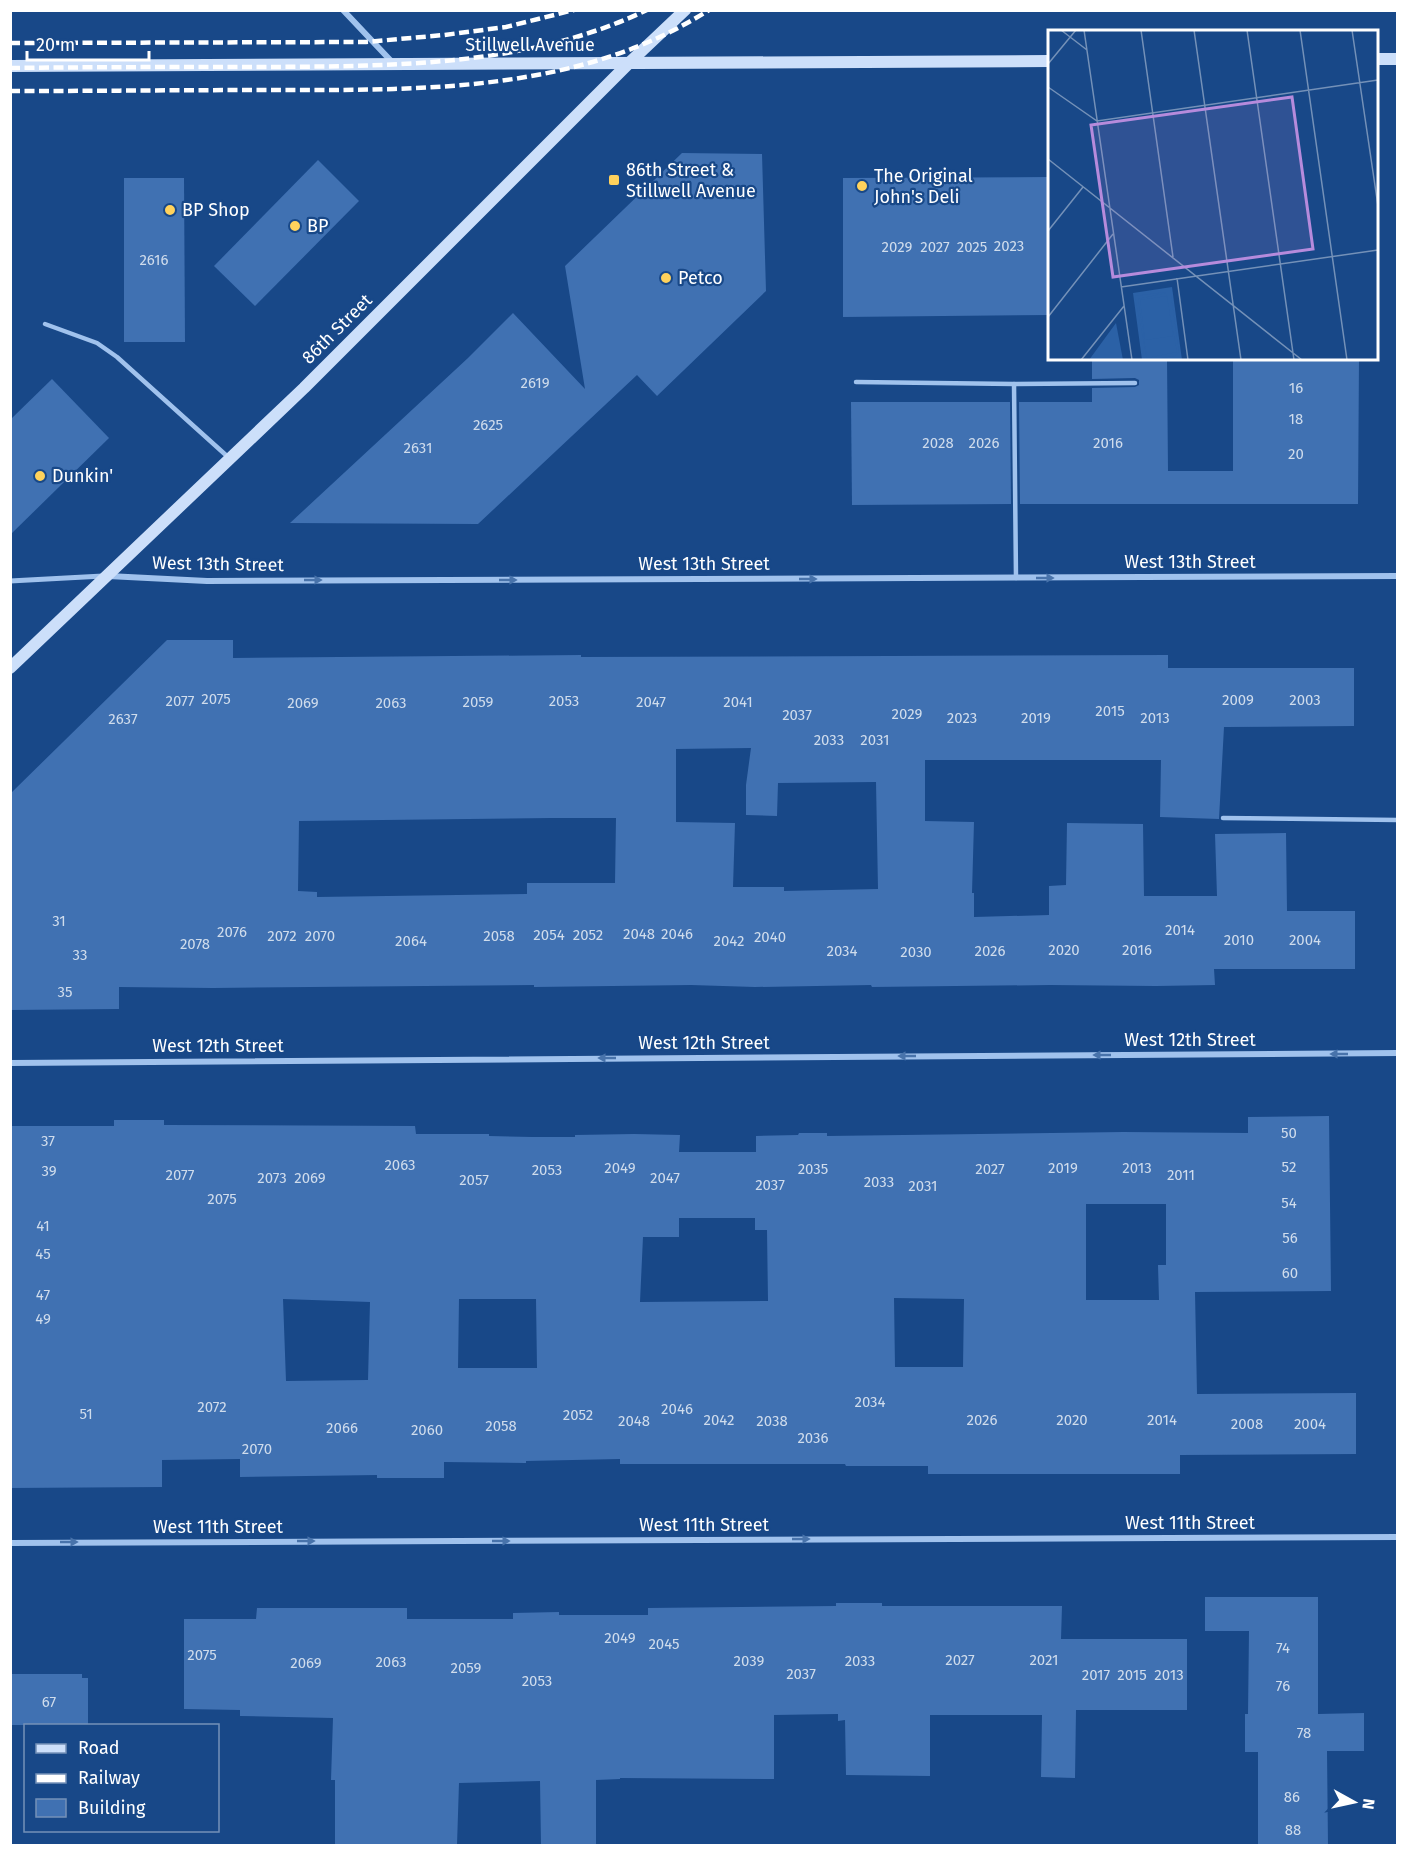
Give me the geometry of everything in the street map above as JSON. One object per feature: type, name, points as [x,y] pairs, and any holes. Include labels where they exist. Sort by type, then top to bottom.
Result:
[{"type":"main road","name":"86th Street","points":[[10,668],[312,380],[629,63],[685,10]]},
{"type":"main road","points":[[1378,59],[1398,59]]},
{"type":"main road","name":"Stillwell Avenue","points":[[10,66],[1048,61]]},
{"type":"street","points":[[343,10],[394,64]]},
{"type":"street","name":"West 13th Street","points":[[10,581],[108,576],[207,581],[1398,576]]},
{"type":"street","name":"West 12th Street","points":[[10,1062],[1398,1053]]},
{"type":"street","name":"West 11th Street","points":[[10,1543],[1398,1537]]},
{"type":"lane","points":[[45,324],[97,343],[117,357],[230,459]]},
{"type":"lane","points":[[856,382],[1014,384],[1135,382]]},
{"type":"lane","points":[[1014,384],[1016,578]]},
{"type":"lane","points":[[1222,818],[1398,820]]},
{"type":"building","points":[[682,153],[762,154],[766,291],[657,396],[637,375],[478,524],[290,523],[468,358],[513,313],[585,389],[565,266]]},
{"type":"building","points":[[318,160],[359,201],[255,306],[214,266]]},
{"type":"building","points":[[1048,177],[1048,315],[843,317],[843,178]]},
{"type":"building","points":[[124,178],[184,178],[185,342],[124,342]]},
{"type":"building","points":[[1092,360],[1167,360],[1168,471],[1233,471],[1233,360],[1359,360],[1358,504],[1020,504],[1019,402],[1092,402],[1092,388],[1139,385],[1139,380],[1135,378],[1092,379]]},
{"type":"building","name":"Dunkin'","points":[[52,379],[109,438],[10,535],[10,420]]},
{"type":"building","points":[[851,402],[1010,402],[1011,504],[852,505]]},
{"type":"building","points":[[167,640],[233,640],[233,658],[581,655],[581,657],[1168,655],[1168,668],[1354,668],[1354,726],[1224,727],[1219,819],[1160,817],[1161,760],[925,760],[925,821],[974,822],[972,893],[974,893],[974,917],[1049,915],[1049,886],[1066,885],[1067,823],[1143,824],[1144,896],[1217,896],[1215,834],[1286,833],[1287,911],[1355,911],[1355,969],[1214,969],[1215,985],[1156,986],[119,987],[119,1009],[10,1010],[10,794]],"holes":[[[751,748],[746,785],[746,815],[777,816],[778,783],[876,782],[878,889],[784,891],[784,887],[733,887],[735,823],[676,822],[676,749]],[[616,818],[615,883],[527,883],[527,894],[317,897],[317,892],[298,891],[299,821]]]},
{"type":"building","points":[[1329,1116],[1331,1291],[1195,1292],[1197,1394],[1356,1393],[1356,1454],[1180,1455],[1180,1474],[928,1474],[928,1466],[620,1464],[620,1459],[526,1461],[526,1463],[444,1462],[444,1478],[377,1478],[377,1475],[240,1477],[240,1459],[162,1460],[162,1487],[10,1488],[10,1126],[114,1126],[114,1120],[164,1120],[164,1125],[415,1126],[416,1134],[489,1134],[489,1136],[532,1137],[680,1135],[679,1152],[756,1152],[756,1136],[798,1135],[799,1133],[827,1133],[827,1136],[1123,1132],[1248,1133],[1248,1117]],"holes":[[[1086,1204],[1166,1204],[1166,1265],[1158,1265],[1159,1300],[1086,1300]],[[679,1218],[755,1218],[755,1230],[767,1230],[768,1301],[640,1302],[643,1237],[679,1237]],[[894,1298],[964,1299],[963,1367],[895,1367]],[[283,1299],[370,1302],[368,1380],[286,1381]],[[459,1299],[536,1299],[537,1368],[458,1368]]]},
{"type":"building","points":[[1205,1597],[1318,1597],[1318,1714],[1364,1713],[1364,1751],[1327,1751],[1328,1845],[1258,1845],[1258,1752],[1245,1752],[1249,1631],[1205,1631]]},
{"type":"building","points":[[836,1603],[882,1603],[882,1606],[1062,1606],[1061,1639],[1187,1639],[1187,1710],[1076,1710],[1075,1778],[1041,1777],[1042,1715],[930,1715],[930,1776],[846,1775],[845,1720],[838,1721],[838,1714],[774,1715],[774,1779],[620,1778],[596,1780],[596,1845],[541,1845],[540,1781],[459,1783],[457,1845],[335,1845],[335,1780],[331,1780],[333,1718],[240,1716],[240,1710],[184,1709],[184,1619],[256,1619],[257,1608],[407,1608],[407,1619],[513,1619],[513,1613],[648,1615],[648,1608],[836,1606]]},
{"type":"building","points":[[10,1674],[82,1674],[82,1678],[88,1678],[88,1724],[10,1725]]},
{"type":"railway","points":[[10,43],[366,42],[506,27],[574,10]]},
{"type":"railway","points":[[10,68],[362,66],[459,60],[555,43],[601,29],[647,10]]},
{"type":"railway","points":[[10,91],[386,89],[442,87],[498,81],[553,72],[607,58],[659,37],[709,10]]},
{"type":"place","name":"86th Street & Stillwell Avenue","points":[[614,180]]},
{"type":"place","name":"The Original John's Deli","points":[[862,186]]},
{"type":"place","name":"BP Shop","points":[[170,210]]},
{"type":"place","name":"BP","points":[[295,226]]},
{"type":"place","name":"Petco","points":[[666,278]]},
{"type":"place","name":"Dunkin'","points":[[40,476]]}]
